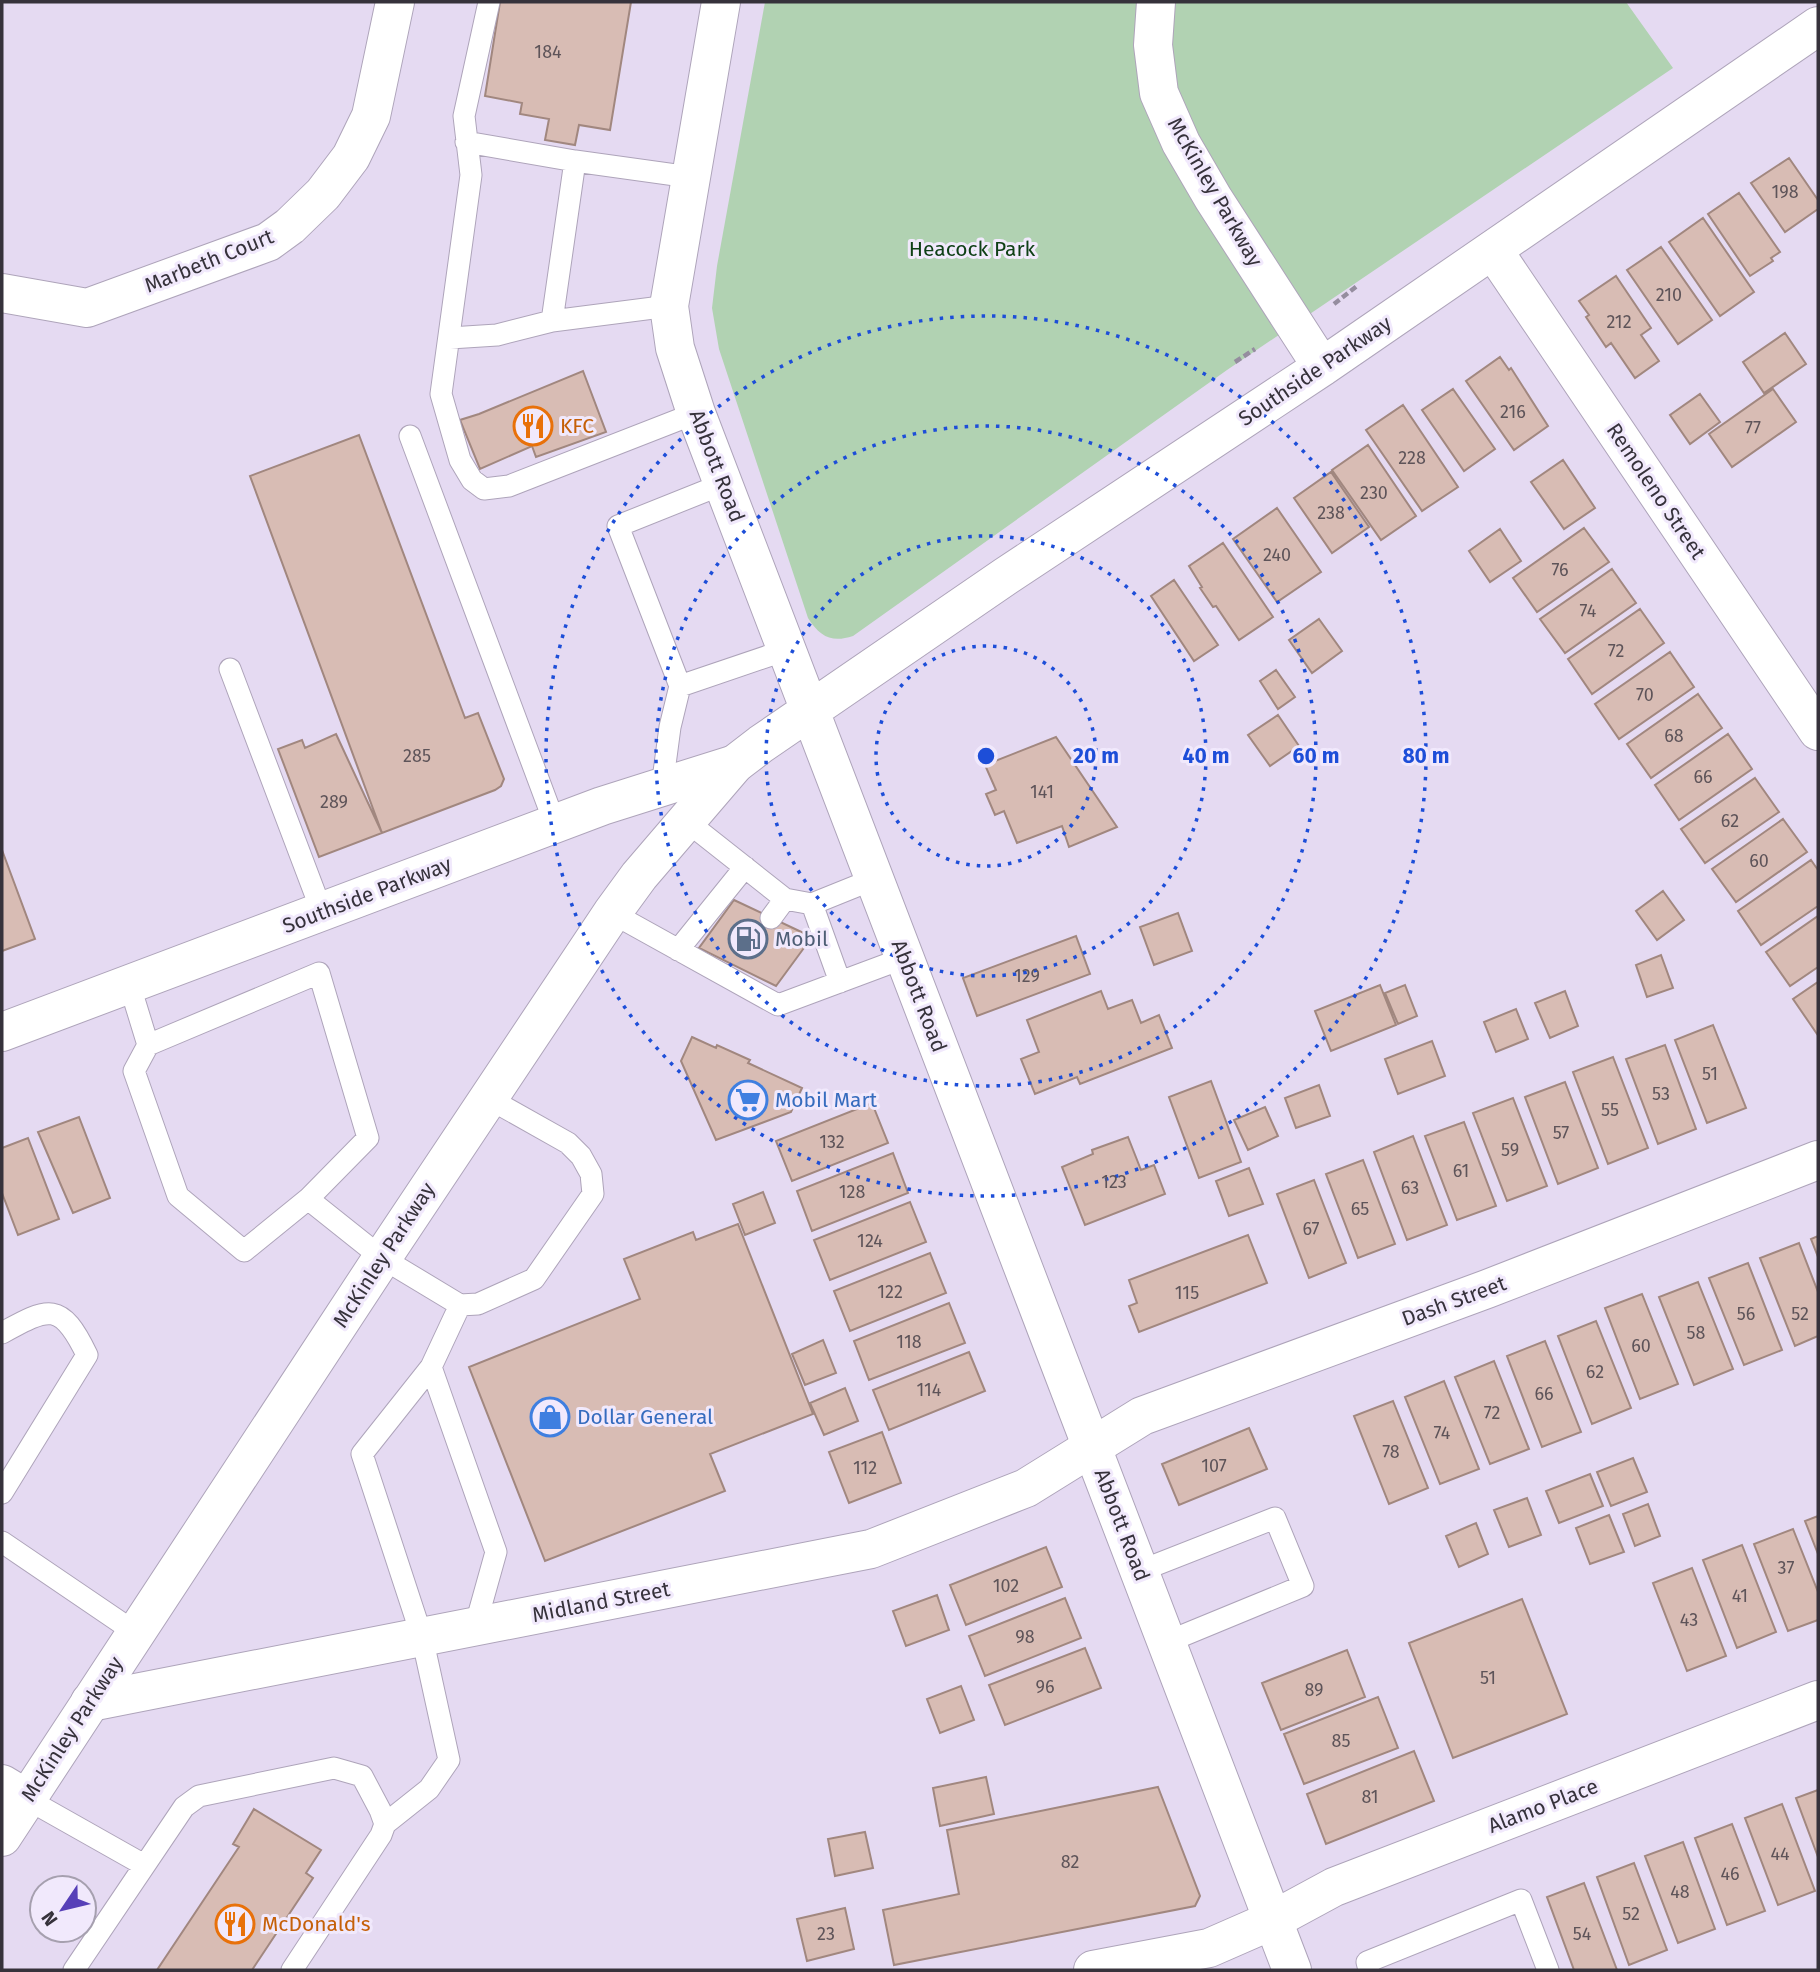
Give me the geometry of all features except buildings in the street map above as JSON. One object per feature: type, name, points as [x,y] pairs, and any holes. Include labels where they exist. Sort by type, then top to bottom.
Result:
[{"type":"street","name":"Marbeth Court","points":[[2,293],[87,308],[268,242],[290,226],[324,194],[351,157],[371,116],[396,2]]},
{"type":"street","name":"Abbott Road","points":[[721,2],[668,306],[676,348],[696,413],[809,711],[1292,1970]]},
{"type":"street","name":"McKinley Parkway","points":[[1156,2],[1153,45],[1159,93],[1181,143],[1213,198],[1322,367]]},
{"type":"street","name":"Southside Parkway","points":[[809,711],[995,583],[1322,367],[1818,26]]},
{"type":"street","name":"Remoleno Street","points":[[1493,250],[1818,731]]},
{"type":"street","name":"McKinley Parkway","points":[[2,1837],[14,1791],[90,1702],[612,914],[685,820],[735,764],[809,711]]},
{"type":"street","name":"Southside Parkway","points":[[2,1032],[555,824],[735,764]]},
{"type":"street","name":"Dash Street","points":[[1093,1447],[1142,1416],[1487,1289],[1818,1160]]},
{"type":"street","name":"Midland Street","points":[[90,1702],[871,1549],[1026,1488],[1093,1447]]},
{"type":"street","name":"Alamo Place","points":[[1093,1970],[1209,1948],[1273,1920],[1334,1886],[1818,1700]]},
{"type":"lane","points":[[489,2],[464,116],[471,175],[441,394],[460,460],[472,480],[484,489],[509,486],[696,413]]},
{"type":"lane","points":[[467,142],[690,177]]},
{"type":"lane","points":[[552,321],[575,161]]},
{"type":"lane","points":[[450,338],[497,335],[552,321],[668,306]]},
{"type":"lane","points":[[410,436],[555,824]]},
{"type":"lane","points":[[662,787],[670,727],[680,686],[618,526],[723,484]]},
{"type":"lane","points":[[680,686],[786,650]]},
{"type":"lane","points":[[230,669],[322,912]]},
{"type":"lane","points":[[685,820],[785,899],[812,904],[874,879]]},
{"type":"lane","points":[[678,950],[745,867]]},
{"type":"lane","points":[[771,918],[785,899]]},
{"type":"lane","points":[[812,904],[840,982]]},
{"type":"lane","points":[[612,914],[678,950],[735,974],[778,1005],[904,958]]},
{"type":"lane","points":[[319,973],[368,1138],[308,1199],[244,1251],[178,1196],[134,1071],[148,1045],[319,973]]},
{"type":"lane","points":[[129,982],[148,1045]]},
{"type":"lane","points":[[308,1199],[382,1258],[460,1304],[478,1304],[534,1279],[593,1194],[591,1174],[581,1156],[568,1143],[488,1098]]},
{"type":"lane","points":[[292,1970],[381,1835],[385,1824],[429,1789],[449,1760],[422,1637],[362,1454],[431,1367],[460,1304]]},
{"type":"lane","points":[[2,1333],[35,1314],[50,1313],[63,1319],[78,1335],[87,1355],[2,1493]]},
{"type":"lane","points":[[431,1367],[496,1552],[475,1627]]},
{"type":"lane","points":[[1140,1571],[1275,1518],[1303,1586],[1167,1642]]},
{"type":"lane","points":[[2,1542],[136,1633]]},
{"type":"lane","points":[[74,1970],[184,1807],[199,1796],[334,1768],[362,1776],[385,1824]]},
{"type":"lane","points":[[14,1791],[145,1865]]},
{"type":"lane","points":[[1370,1970],[1367,1962],[1521,1900],[1548,1970]]},
{"type":"path","points":[[1334,304],[1357,286]]},
{"type":"path","points":[[1235,362],[1255,349]]},
{"type":"green space","name":"Heacock Park","points":[[765,2],[1626,2],[1673,68],[1227,370],[853,636],[839,639],[822,634],[808,618],[719,349],[712,308],[717,266]]},
{"type":"place","name":"KFC","points":[[533,426]]},
{"type":"place","name":"Mobil","points":[[748,939]]},
{"type":"place","name":"Mobil Mart","points":[[748,1100]]},
{"type":"place","name":"Dollar General","points":[[550,1417]]},
{"type":"place","name":"McDonald's","points":[[235,1924]]}]
